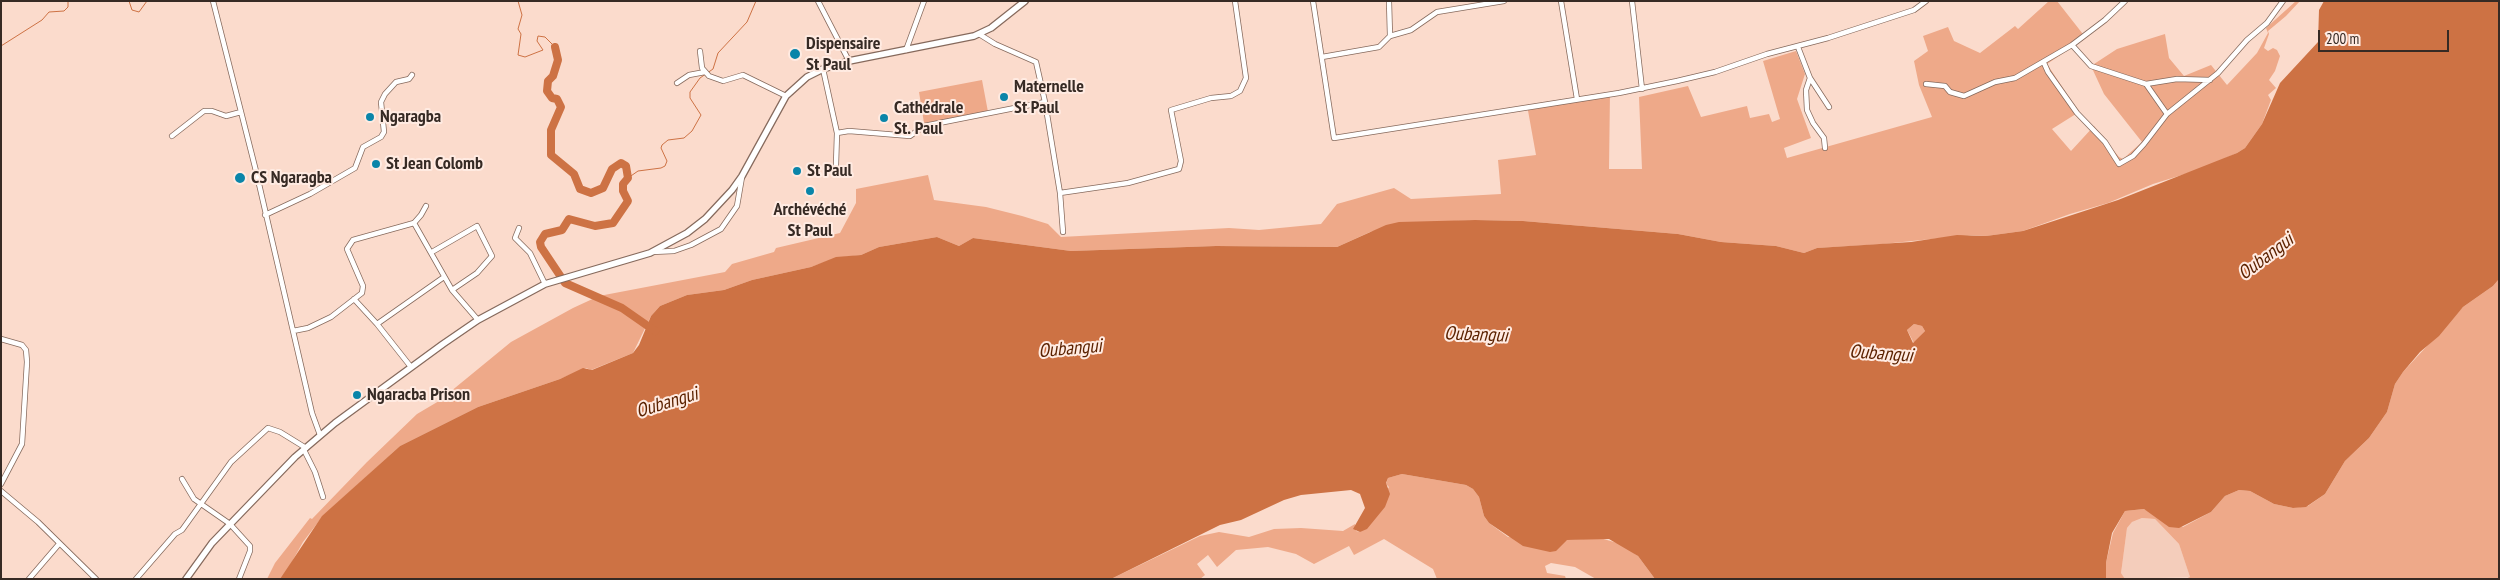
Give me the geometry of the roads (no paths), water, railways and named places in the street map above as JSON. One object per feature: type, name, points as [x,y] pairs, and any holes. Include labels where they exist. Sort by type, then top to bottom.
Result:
[{"type":"main road","points":[[186,579],[194,564],[230,524],[320,435],[478,320],[546,284],[650,252],[681,237],[705,219],[732,190],[742,176],[786,96],[808,77],[823,69],[849,61],[979,34],[991,28],[1025,1]]},
{"type":"street","points":[[213,1],[312,413],[320,435]]},
{"type":"street","points":[[818,1],[849,61]]},
{"type":"street","points":[[906,50],[924,1]]},
{"type":"street","points":[[1060,193],[1128,182],[1179,169],[1181,161],[1171,110],[1211,98],[1231,96],[1240,91],[1246,78],[1235,1]]},
{"type":"street","points":[[1313,1],[1334,138],[1642,89],[1715,72],[1767,54],[1798,47],[1914,10],[1924,2]]},
{"type":"street","points":[[1389,1],[1390,36]]},
{"type":"street","points":[[1322,57],[1379,47],[1390,36],[1411,30],[1437,12],[1504,1]]},
{"type":"street","points":[[1561,1],[1578,99]]},
{"type":"street","points":[[1632,1],[1642,89]]},
{"type":"street","points":[[1926,84],[1945,86],[1950,92],[1964,96],[1994,82],[2015,78],[2044,63],[2072,45],[2105,20],[2125,1]]},
{"type":"street","points":[[2044,63],[2048,72],[2077,113],[2105,142],[2119,164],[2133,156],[2167,114],[2210,80],[2229,62],[2246,40],[2266,23],[2283,1]]},
{"type":"street","points":[[979,34],[995,44],[1036,62],[1045,102],[1060,193],[1063,232]]},
{"type":"street","points":[[2072,45],[2091,66],[2146,84],[2188,78],[2210,80]]},
{"type":"street","points":[[1798,47],[1810,78],[1830,107]]},
{"type":"street","points":[[700,51],[700,63],[709,76],[722,81],[743,75],[786,96]]},
{"type":"street","points":[[823,69],[837,133],[836,165]]},
{"type":"street","points":[[677,83],[688,74],[705,72]]},
{"type":"street","points":[[265,214],[310,194],[355,168],[363,147],[382,137],[384,132],[381,102],[385,94],[396,82],[409,79],[412,75]]},
{"type":"street","points":[[1810,78],[1806,90],[1807,110],[1813,123],[1824,138],[1825,148]]},
{"type":"street","points":[[2146,84],[2167,114]]},
{"type":"street","points":[[837,133],[849,131],[910,136],[924,126],[1045,102]]},
{"type":"street","points":[[172,136],[204,111],[212,110],[226,116],[241,112]]},
{"type":"street","points":[[650,252],[674,251],[703,240],[721,229],[737,206],[742,176]]},
{"type":"street","points":[[293,331],[308,328],[331,317],[362,293],[363,286],[347,249],[352,240],[414,223],[426,206]]},
{"type":"street","points":[[414,223],[452,290],[478,320]]},
{"type":"street","points":[[432,252],[477,226],[492,256],[477,273],[452,290]]},
{"type":"street","points":[[519,228],[515,238],[530,253],[546,284]]},
{"type":"street","points":[[377,324],[444,277]]},
{"type":"street","points":[[354,299],[377,324],[411,367]]},
{"type":"street","points":[[1,339],[22,346],[26,350],[27,362],[22,444],[1,484]]},
{"type":"street","points":[[136,579],[166,543],[182,530],[199,504],[232,462],[268,428],[280,432],[305,449],[323,498]]},
{"type":"street","points":[[182,479],[199,504],[230,524],[251,549],[239,579]]},
{"type":"street","points":[[1,491],[96,579]]},
{"type":"street","points":[[30,579],[59,544]]},
{"type":"water","name":"Oubangui","points":[[2324,1],[2499,1],[2499,279],[2493,286],[2463,307],[2439,336],[2420,352],[2403,372],[2395,384],[2387,412],[2369,438],[2345,461],[2325,494],[2306,507],[2293,508],[2274,504],[2250,491],[2239,490],[2225,496],[2211,512],[2179,528],[2169,527],[2144,509],[2125,511],[2112,533],[2106,563],[2106,579],[1655,579],[1638,556],[1609,539],[1567,540],[1556,551],[1550,552],[1523,546],[1489,523],[1484,516],[1479,497],[1473,489],[1466,485],[1402,474],[1388,478],[1386,483],[1390,494],[1385,507],[1367,529],[1360,532],[1353,529],[1365,508],[1360,494],[1351,490],[1301,495],[1284,500],[1241,520],[1220,525],[1111,579],[280,579],[322,516],[400,446],[478,407],[560,379],[583,368],[592,370],[633,353],[639,345],[651,316],[660,306],[687,295],[724,290],[752,280],[811,267],[836,257],[861,255],[879,247],[937,237],[959,246],[973,238],[1071,251],[1216,246],[1337,247],[1386,225],[1399,222],[1475,220],[1523,221],[1678,234],[1721,242],[1776,246],[1804,253],[1817,248],[1911,242],[1957,235],[1986,236],[2023,231],[2118,200],[2237,153],[2245,148],[2262,124],[2280,83],[2318,42],[2319,10]],"holes":[[[1914,324],[1922,326],[1925,331],[1913,343],[1907,330]]]},
{"type":"waterway","points":[[1,46],[42,20],[49,12],[64,11],[68,7],[68,1]]},
{"type":"waterway","points":[[129,1],[132,10],[139,12],[147,1]]},
{"type":"waterway","points":[[518,1],[522,15],[518,29],[521,34],[518,55],[525,57],[543,50],[537,41],[538,36],[545,37],[555,47]]},
{"type":"waterway","points":[[628,178],[638,171],[665,166],[667,161],[661,148],[662,145],[668,140],[684,138],[692,131],[701,115],[690,98],[690,92],[700,78],[713,69],[718,53],[747,22],[756,1]]},
{"type":"waterway","points":[[555,47],[558,60],[553,76],[548,81],[547,91],[552,98],[557,99],[561,107],[551,130],[551,155],[574,174],[580,189],[591,193],[603,188],[612,169],[621,163],[626,166],[628,178],[623,184],[623,191],[628,201],[613,223],[595,226],[569,219],[562,230],[545,234],[540,242],[541,247],[565,283],[622,308],[655,331]]},
{"type":"place","name":"Dispensaire St Paul","points":[[795,54]]},
{"type":"place","name":"Maternelle St Paul","points":[[1004,97]]},
{"type":"place","name":"Ngaragba","points":[[370,117]]},
{"type":"place","name":"Cathédrale St. Paul","points":[[884,118]]},
{"type":"place","name":"St Jean Colomb","points":[[376,164]]},
{"type":"place","name":"St Paul","points":[[797,171]]},
{"type":"place","name":"CS Ngaragba","points":[[240,178]]},
{"type":"place","name":"Archévéché St Paul","points":[[810,191]]},
{"type":"place","name":"Ngaracba Prison","points":[[357,395]]}]
